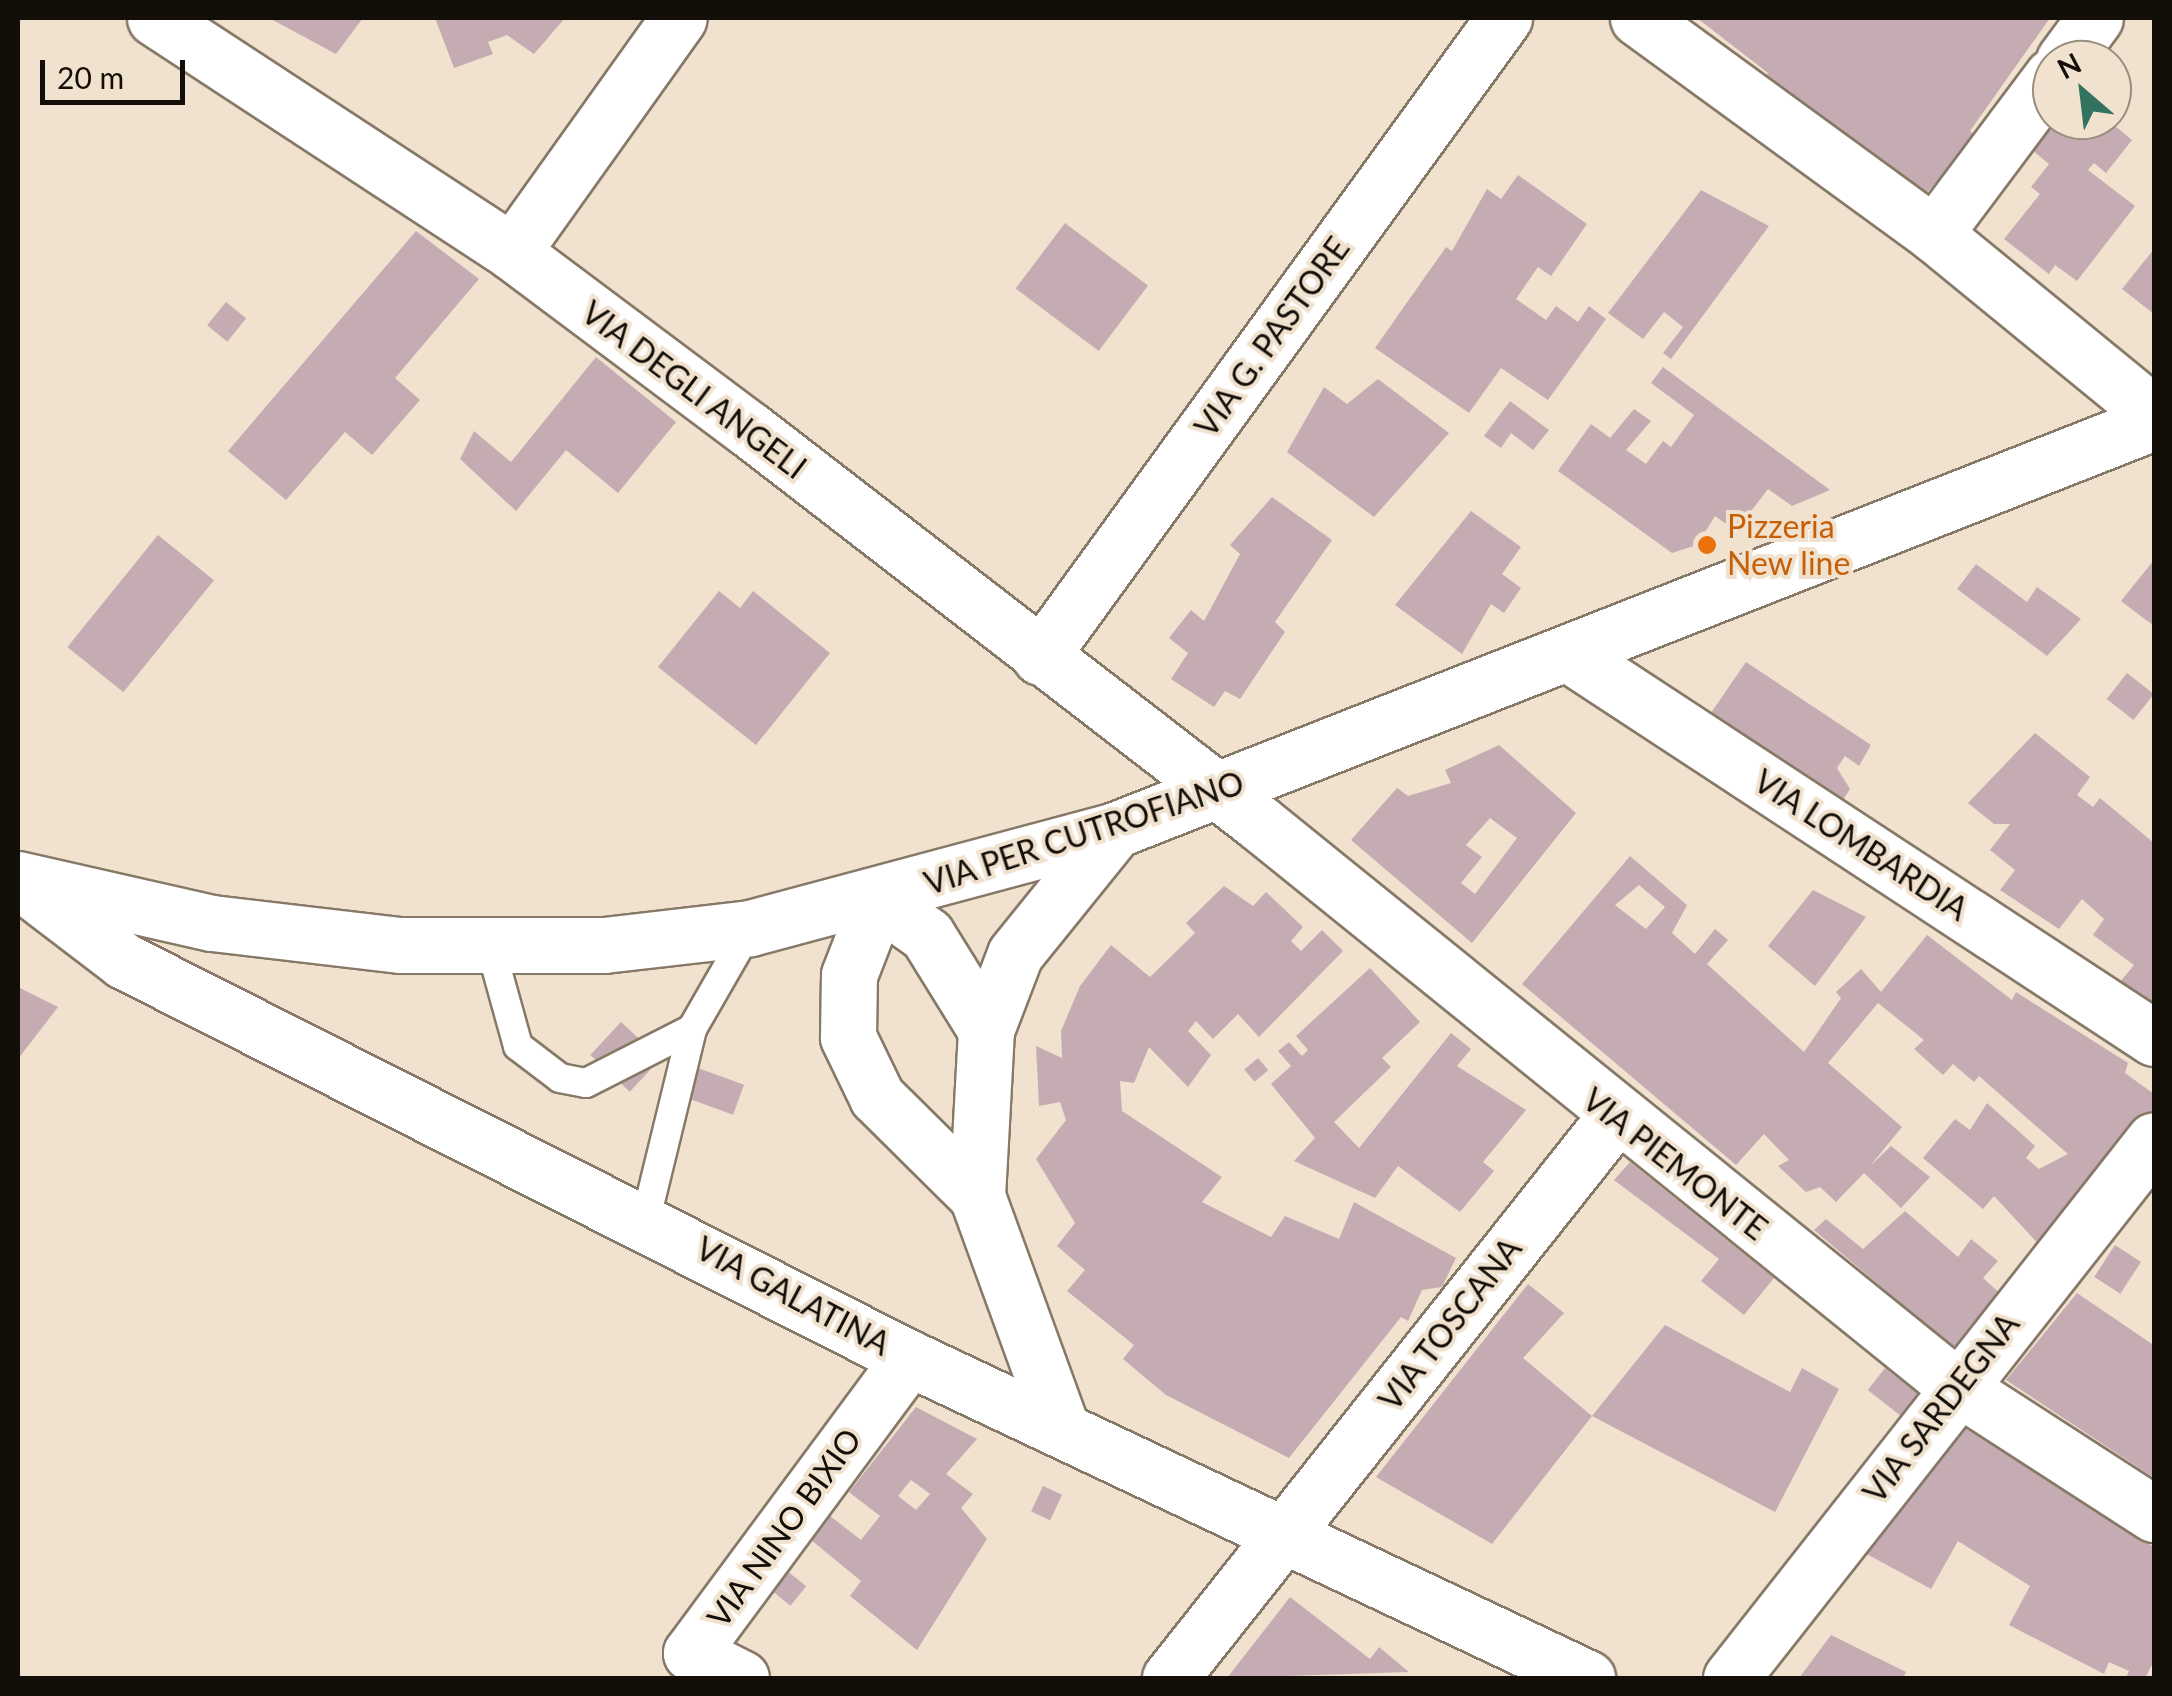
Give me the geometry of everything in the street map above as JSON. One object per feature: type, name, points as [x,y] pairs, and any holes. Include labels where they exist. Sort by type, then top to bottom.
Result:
[{"type":"street","name":"VIA DEGLI ANGELI","points":[[155,18],[512,252],[1212,792]]},
{"type":"street","points":[[512,252],[679,18]]},
{"type":"street","name":"VIA G. PASTORE","points":[[1040,656],[1504,18]]},
{"type":"street","points":[[1638,18],[1934,234],[2154,414]]},
{"type":"street","points":[[2079,40],[2096,18]]},
{"type":"street","points":[[1934,234],[2032,103]]},
{"type":"street","name":"VIA PER CUTROFIANO","points":[[18,880],[212,923],[400,945],[604,945],[750,928],[878,900],[1115,830],[2154,422]]},
{"type":"street","name":"VIA LOMBARDIA","points":[[1567,654],[2154,1038]]},
{"type":"street","name":"VIA PIEMONTE","points":[[1212,792],[1956,1386],[2154,1514]]},
{"type":"street","points":[[1062,1429],[978,1196],[986,1030],[1015,954],[1115,830]]},
{"type":"street","name":"VIA GALATINA","points":[[18,880],[124,961],[646,1218],[909,1358],[1285,1532],[1587,1678]]},
{"type":"street","points":[[978,1196],[877,1097],[848,1038],[849,974],[878,900],[927,935],[986,1030]]},
{"type":"street","name":"VIA TOSCANA","points":[[1170,1678],[1615,1117]]},
{"type":"street","name":"VIA SARDEGNA","points":[[1731,1678],[1956,1386],[2154,1140]]},
{"type":"street","name":"VIA NINO BIXIO","points":[[741,1678],[692,1653],[909,1358]]},
{"type":"lane","points":[[646,1218],[692,1029],[750,928]]},
{"type":"lane","points":[[490,945],[518,1046],[560,1078],[586,1083],[692,1029]]},
{"type":"building","points":[[269,18],[363,18],[336,54]]},
{"type":"building","points":[[435,18],[565,18],[534,54],[507,35],[488,42],[493,54],[454,68]]},
{"type":"building","points":[[1697,18],[2050,18],[1970,131],[1977,137],[1922,198],[1756,89],[1768,73]]},
{"type":"building","points":[[2040,140],[2132,140],[2106,173],[2094,163],[2088,170],[2135,206],[2077,281],[2055,265],[2049,274],[2004,239],[2040,194],[2031,187],[2049,164],[2032,150]]},
{"type":"building","points":[[1518,175],[1587,224],[1551,276],[1538,267],[1516,299],[1546,320],[1556,306],[1578,322],[1589,306],[1606,319],[1548,400],[1501,368],[1469,413],[1375,348],[1446,247],[1452,251],[1487,189],[1501,199]]},
{"type":"building","points":[[1701,190],[1769,226],[1671,359],[1663,353],[1683,327],[1664,312],[1643,339],[1608,313]]},
{"type":"building","points":[[1065,223],[1148,286],[1099,351],[1016,288]]},
{"type":"building","points":[[416,231],[479,279],[395,378],[420,400],[372,455],[345,432],[286,500],[228,451]]},
{"type":"building","points":[[2154,249],[2154,314],[2122,289]]},
{"type":"building","points":[[226,302],[246,318],[227,342],[207,325]]},
{"type":"building","points":[[596,357],[676,422],[618,493],[566,450],[516,511],[460,459],[474,431],[511,462]]},
{"type":"building","points":[[1663,367],[1830,490],[1792,506],[1768,489],[1736,531],[1715,516],[1697,545],[1672,553],[1558,471],[1591,424],[1610,438],[1634,409],[1651,421],[1626,450],[1646,464],[1663,441],[1671,447],[1694,415],[1651,383]]},
{"type":"building","points":[[1378,379],[1449,433],[1374,517],[1287,452],[1324,387],[1347,404]]},
{"type":"building","points":[[1510,401],[1549,430],[1533,450],[1511,433],[1501,448],[1484,436]]},
{"type":"building","points":[[1272,497],[1332,540],[1275,622],[1285,632],[1240,699],[1225,691],[1214,707],[1171,679],[1188,653],[1169,638],[1191,610],[1204,621],[1240,554],[1230,545]]},
{"type":"building","points":[[1471,511],[1521,547],[1502,574],[1521,588],[1504,613],[1491,604],[1462,654],[1395,605]]},
{"type":"building","points":[[158,535],[214,580],[123,692],[67,647]]},
{"type":"building","points":[[2154,560],[2154,626],[2121,601]]},
{"type":"building","points":[[1976,564],[2027,602],[2037,587],[2081,619],[2047,656],[1957,589]]},
{"type":"building","points":[[719,591],[740,608],[753,591],[830,653],[756,745],[658,667]]},
{"type":"building","points":[[1746,662],[1871,745],[1859,766],[1845,756],[1837,768],[1850,789],[1838,808],[1706,720]]},
{"type":"building","points":[[2127,673],[2154,694],[2133,720],[2107,699]]},
{"type":"building","points":[[2035,733],[2090,777],[2077,795],[2093,807],[2100,798],[2154,843],[2154,1014],[2115,988],[2134,965],[2093,935],[2104,919],[2082,899],[2059,929],[2000,890],[2015,870],[1990,850],[2010,824],[1994,824],[1968,803]]},
{"type":"building","points":[[1499,745],[1576,813],[1472,943],[1351,840],[1397,788],[1408,796],[1451,783],[1445,770]],"holes":[[[1490,818],[1517,838],[1475,894],[1461,883],[1482,857],[1466,845]]]},
{"type":"building","points":[[1630,856],[1687,905],[1672,933],[1695,954],[1715,929],[1728,940],[1707,964],[1804,1052],[1841,998],[1836,992],[1861,969],[1881,992],[1927,935],[2012,1000],[2016,992],[2128,1063],[2125,1073],[2154,1094],[2154,1108],[2044,1250],[1994,1196],[1983,1209],[1923,1158],[1955,1119],[1970,1130],[1987,1103],[2035,1146],[2026,1158],[2039,1169],[2068,1154],[1979,1076],[1974,1082],[1953,1064],[1943,1075],[1914,1049],[1924,1040],[1878,1003],[1828,1063],[1902,1127],[1870,1166],[1891,1146],[1930,1177],[1901,1208],[1864,1173],[1836,1202],[1820,1187],[1806,1192],[1778,1166],[1789,1160],[1764,1134],[1736,1165],[1522,984]],"holes":[[[1639,885],[1665,907],[1646,929],[1615,905]]]},
{"type":"building","points":[[1224,886],[1253,906],[1266,892],[1303,927],[1291,941],[1301,951],[1322,930],[1343,951],[1259,1037],[1238,1014],[1213,1039],[1196,1021],[1188,1031],[1211,1055],[1188,1087],[1149,1047],[1134,1083],[1120,1081],[1122,1111],[1222,1177],[1202,1202],[1271,1237],[1285,1216],[1339,1239],[1354,1202],[1456,1258],[1442,1287],[1422,1290],[1408,1321],[1401,1317],[1289,1458],[1166,1395],[1123,1359],[1134,1345],[1067,1291],[1085,1270],[1057,1246],[1075,1223],[1036,1159],[1066,1120],[1060,1102],[1039,1106],[1036,1046],[1062,1058],[1061,1031],[1080,986],[1111,945],[1150,977],[1195,933],[1186,923]]},
{"type":"building","points":[[1813,890],[1866,917],[1815,986],[1768,946]]},
{"type":"building","points":[[1370,968],[1420,1022],[1382,1058],[1391,1067],[1334,1122],[1359,1148],[1451,1033],[1471,1049],[1457,1066],[1526,1110],[1483,1162],[1494,1171],[1460,1212],[1398,1166],[1375,1198],[1294,1161],[1315,1138],[1271,1084],[1291,1066],[1278,1051],[1289,1042],[1302,1056],[1308,1050],[1296,1036]]},
{"type":"building","points":[[18,987],[58,1007],[18,1059]]},
{"type":"building","points":[[621,1022],[660,1059],[630,1092],[590,1055]]},
{"type":"building","points":[[1258,1058],[1268,1070],[1254,1082],[1244,1070]]},
{"type":"building","points":[[698,1068],[744,1085],[733,1115],[687,1098]]},
{"type":"building","points":[[1630,1162],[1774,1278],[1744,1315],[1701,1281],[1719,1259],[1614,1180]]},
{"type":"building","points":[[1905,1211],[1958,1257],[1971,1239],[1998,1261],[1983,1278],[2004,1297],[1958,1352],[1814,1230],[1826,1219],[1863,1249]]},
{"type":"building","points":[[2115,1245],[2141,1262],[2120,1294],[2094,1277]]},
{"type":"building","points":[[1528,1284],[1564,1313],[1523,1358],[1592,1416],[1492,1544],[1376,1477]]},
{"type":"building","points":[[2077,1293],[2152,1344],[2154,1478],[2006,1380]]},
{"type":"building","points":[[1665,1325],[1790,1392],[1802,1368],[1839,1389],[1775,1512],[1592,1416]]},
{"type":"building","points":[[1885,1368],[1918,1394],[1901,1416],[1868,1390]]},
{"type":"building","points":[[916,1407],[977,1439],[946,1474],[973,1494],[961,1508],[987,1539],[917,1650],[850,1596],[861,1581],[811,1540],[830,1516],[861,1540],[880,1516],[849,1492]],"holes":[[[911,1480],[930,1494],[916,1510],[898,1496]]]},
{"type":"building","points":[[1959,1419],[2154,1547],[2154,1661],[2145,1678],[2126,1678],[2129,1671],[2109,1662],[2104,1674],[2009,1625],[2030,1586],[1958,1541],[1931,1589],[1863,1552]]},
{"type":"building","points":[[1043,1486],[1062,1495],[1050,1520],[1031,1511]]},
{"type":"building","points":[[786,1570],[806,1586],[790,1606],[770,1589]]},
{"type":"building","points":[[1290,1597],[1370,1659],[1379,1647],[1409,1672],[1227,1678]]},
{"type":"building","points":[[1831,1635],[1906,1672],[1903,1678],[1799,1678]]},
{"type":"place","name":"Pizzeria New line","points":[[1707,545]]}]
